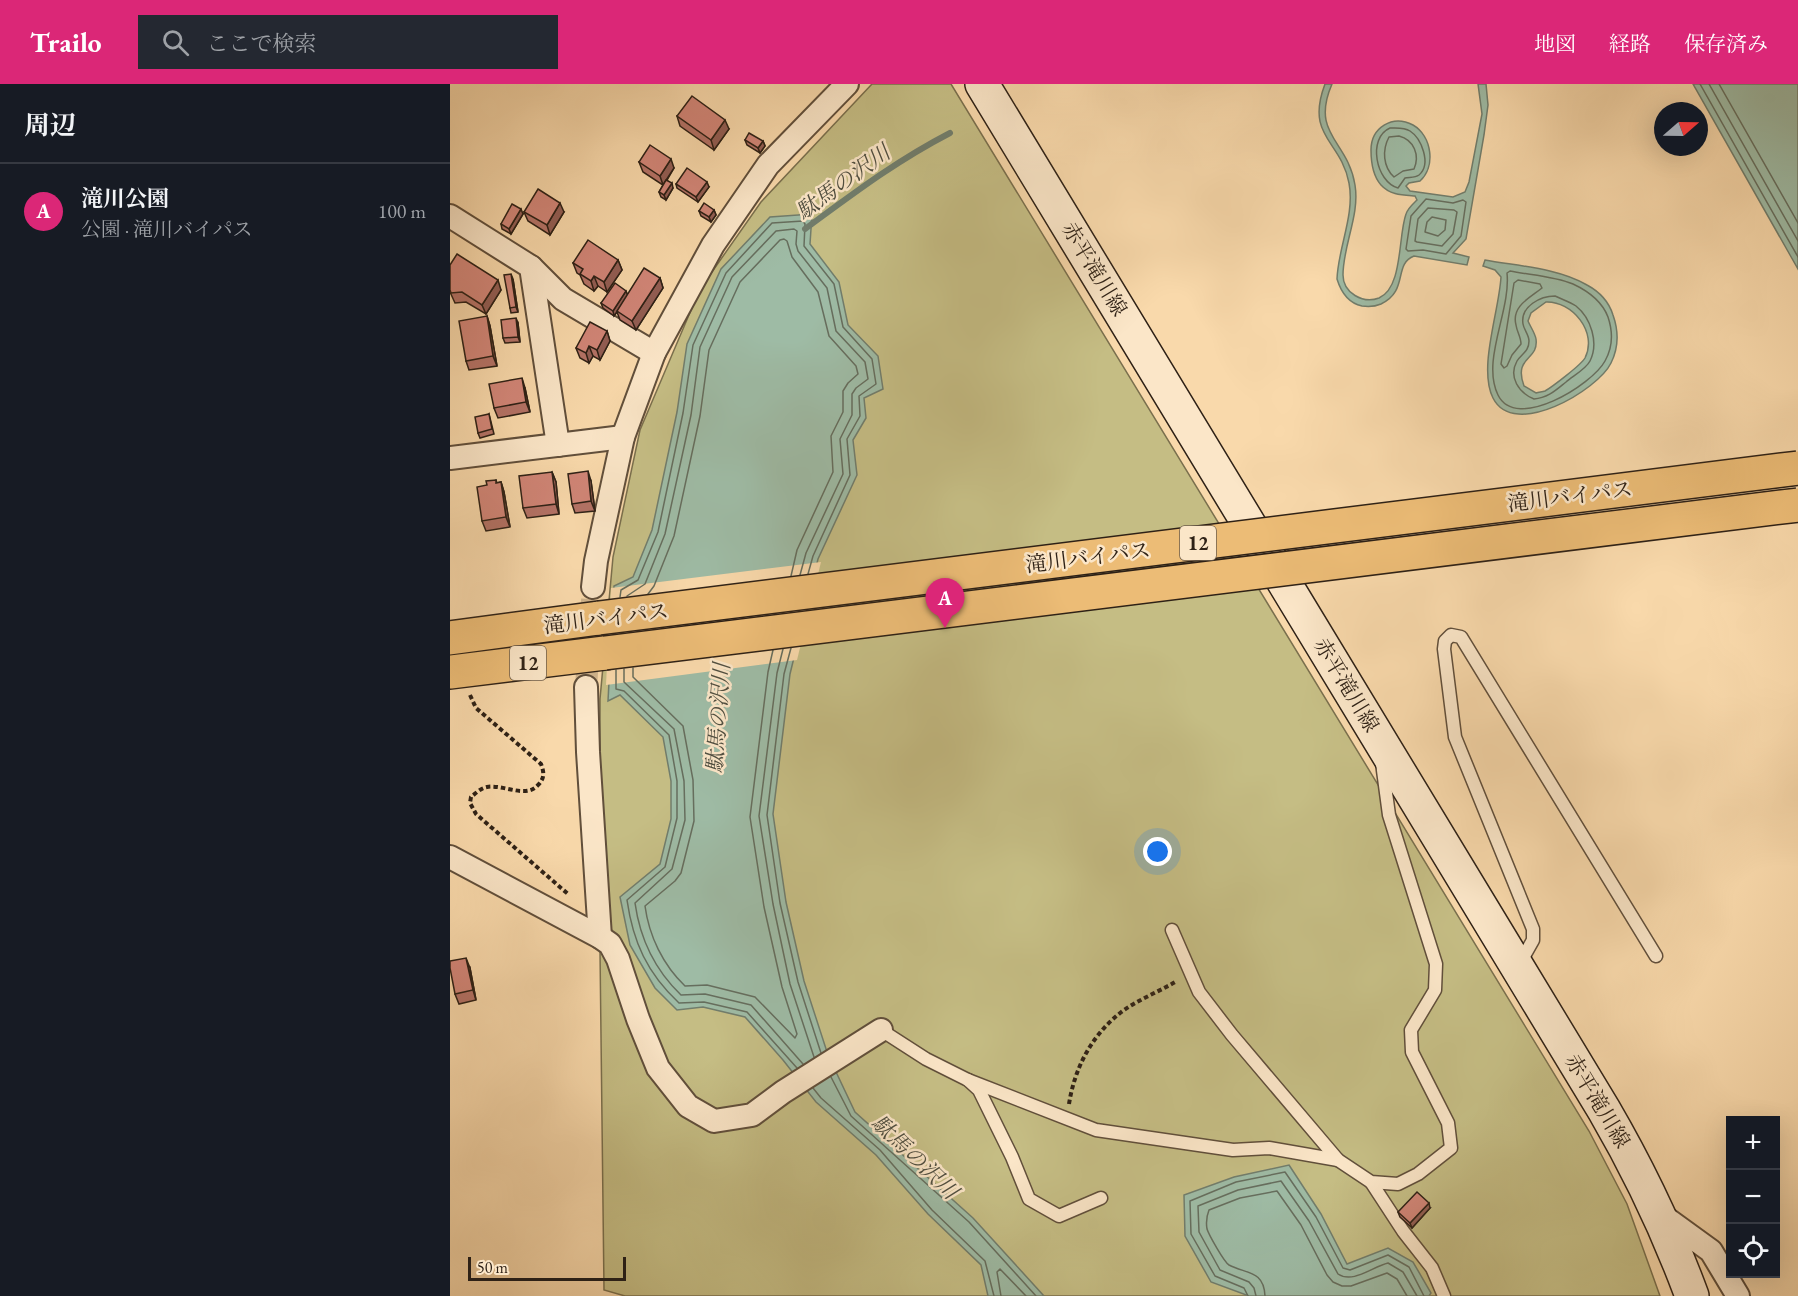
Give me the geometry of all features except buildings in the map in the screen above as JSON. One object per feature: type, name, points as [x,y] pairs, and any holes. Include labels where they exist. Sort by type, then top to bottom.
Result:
[{"type":"highway","name":"滝川バイパス","points":[[450,638],[1798,468]]},
{"type":"highway","name":"滝川バイパス","points":[[459,681],[605,653],[1798,505]]},
{"type":"main road","name":"赤平滝川線","points":[[982,84],[1632,1158],[1659,1213],[1692,1296]]},
{"type":"street","points":[[593,587],[596,561],[623,436],[654,353],[713,245],[768,165],[847,84]]},
{"type":"street","points":[[450,216],[531,267],[563,299],[654,353]]},
{"type":"street","points":[[531,267],[558,445]]},
{"type":"street","points":[[450,458],[623,436]]},
{"type":"street","points":[[586,687],[600,937]]},
{"type":"street","points":[[450,857],[610,944],[658,1068],[688,1106],[714,1121],[752,1115],[783,1092],[881,1029]]},
{"type":"street","points":[[1659,1213],[1711,1251],[1738,1296]]},
{"type":"lane","points":[[1518,967],[1533,940],[1533,929],[1455,737],[1444,649],[1445,641],[1451,635],[1461,637],[1656,956]]},
{"type":"lane","points":[[1371,1182],[1398,1184],[1418,1174],[1451,1148],[1448,1123],[1412,1052],[1411,1030],[1435,990],[1436,964],[1389,815],[1378,735]]},
{"type":"lane","points":[[1172,930],[1199,992],[1232,1035],[1338,1160],[1371,1182],[1403,1231],[1432,1268],[1444,1296]]},
{"type":"lane","points":[[881,1029],[926,1059],[968,1080],[1096,1130],[1233,1150],[1269,1148],[1338,1160]]},
{"type":"lane","points":[[968,1080],[979,1090],[1012,1157],[1029,1199],[1059,1216],[1101,1198]]},
{"type":"path","points":[[459,681],[476,708],[541,764],[544,772],[542,781],[535,789],[525,791],[488,787],[479,790],[471,797],[470,804],[476,814],[576,900]]},
{"type":"path","points":[[1066,1118],[1072,1083],[1092,1040],[1124,1010],[1191,974]]},
{"type":"shaded area","points":[[872,84],[951,84],[1589,1131],[1627,1204],[1660,1296],[625,1296],[604,1290],[600,699],[613,557],[640,430],[700,289],[761,202]]},
{"type":"water","points":[[1325,84],[1332,84],[1326,101],[1325,115],[1328,127],[1345,157],[1355,185],[1355,208],[1344,264],[1344,281],[1346,287],[1355,296],[1373,299],[1387,292],[1392,284],[1406,214],[1417,200],[1415,196],[1388,191],[1378,181],[1371,159],[1372,142],[1375,135],[1390,122],[1398,121],[1413,125],[1424,136],[1428,144],[1430,160],[1425,175],[1420,181],[1409,183],[1406,186],[1410,191],[1453,197],[1465,192],[1482,114],[1478,84],[1486,84],[1488,105],[1466,239],[1453,253],[1469,257],[1467,265],[1414,256],[1404,265],[1398,285],[1390,299],[1381,304],[1362,306],[1346,296],[1337,279],[1350,207],[1349,183],[1339,157],[1326,137],[1319,116]]},
{"type":"water","points":[[1693,84],[1798,84],[1798,269],[1708,110],[1708,102],[1703,102]]},
{"type":"water","points":[[812,214],[810,244],[839,282],[848,325],[878,356],[883,389],[864,398],[866,418],[853,440],[857,475],[818,559],[790,674],[773,814],[786,902],[804,981],[828,1055],[855,1112],[973,1218],[1044,1296],[988,1296],[981,1265],[928,1214],[876,1155],[816,1102],[745,1017],[703,1007],[677,1010],[655,988],[630,945],[620,897],[660,864],[671,819],[671,781],[663,737],[620,695],[608,701],[614,586],[633,577],[652,530],[677,412],[687,344],[721,269],[770,217]]},
{"type":"water","points":[[1485,260],[1551,271],[1576,279],[1600,294],[1611,310],[1617,333],[1614,357],[1603,374],[1573,397],[1536,413],[1518,414],[1504,410],[1493,398],[1488,371],[1488,356],[1501,277],[1495,270],[1483,266]],"holes":[[[1546,302],[1556,303],[1573,312],[1580,320],[1588,338],[1588,348],[1585,358],[1560,381],[1545,391],[1536,393],[1524,386],[1521,376],[1524,364],[1536,346],[1528,321],[1531,313]]]},
{"type":"water","points":[[1289,1165],[1321,1214],[1347,1264],[1388,1248],[1413,1262],[1431,1293],[1429,1296],[1249,1296],[1211,1282],[1185,1236],[1184,1195],[1234,1177]]},
{"type":"pier","points":[[821,562],[797,660],[606,685],[611,588]]},
{"type":"waterway","name":"駄馬の沢川","points":[[805,229],[893,166],[950,133]]},
{"type":"tunnel","points":[[586,687],[593,587]]},
{"type":"place","name":"滝川公園","points":[[945,628]]}]
